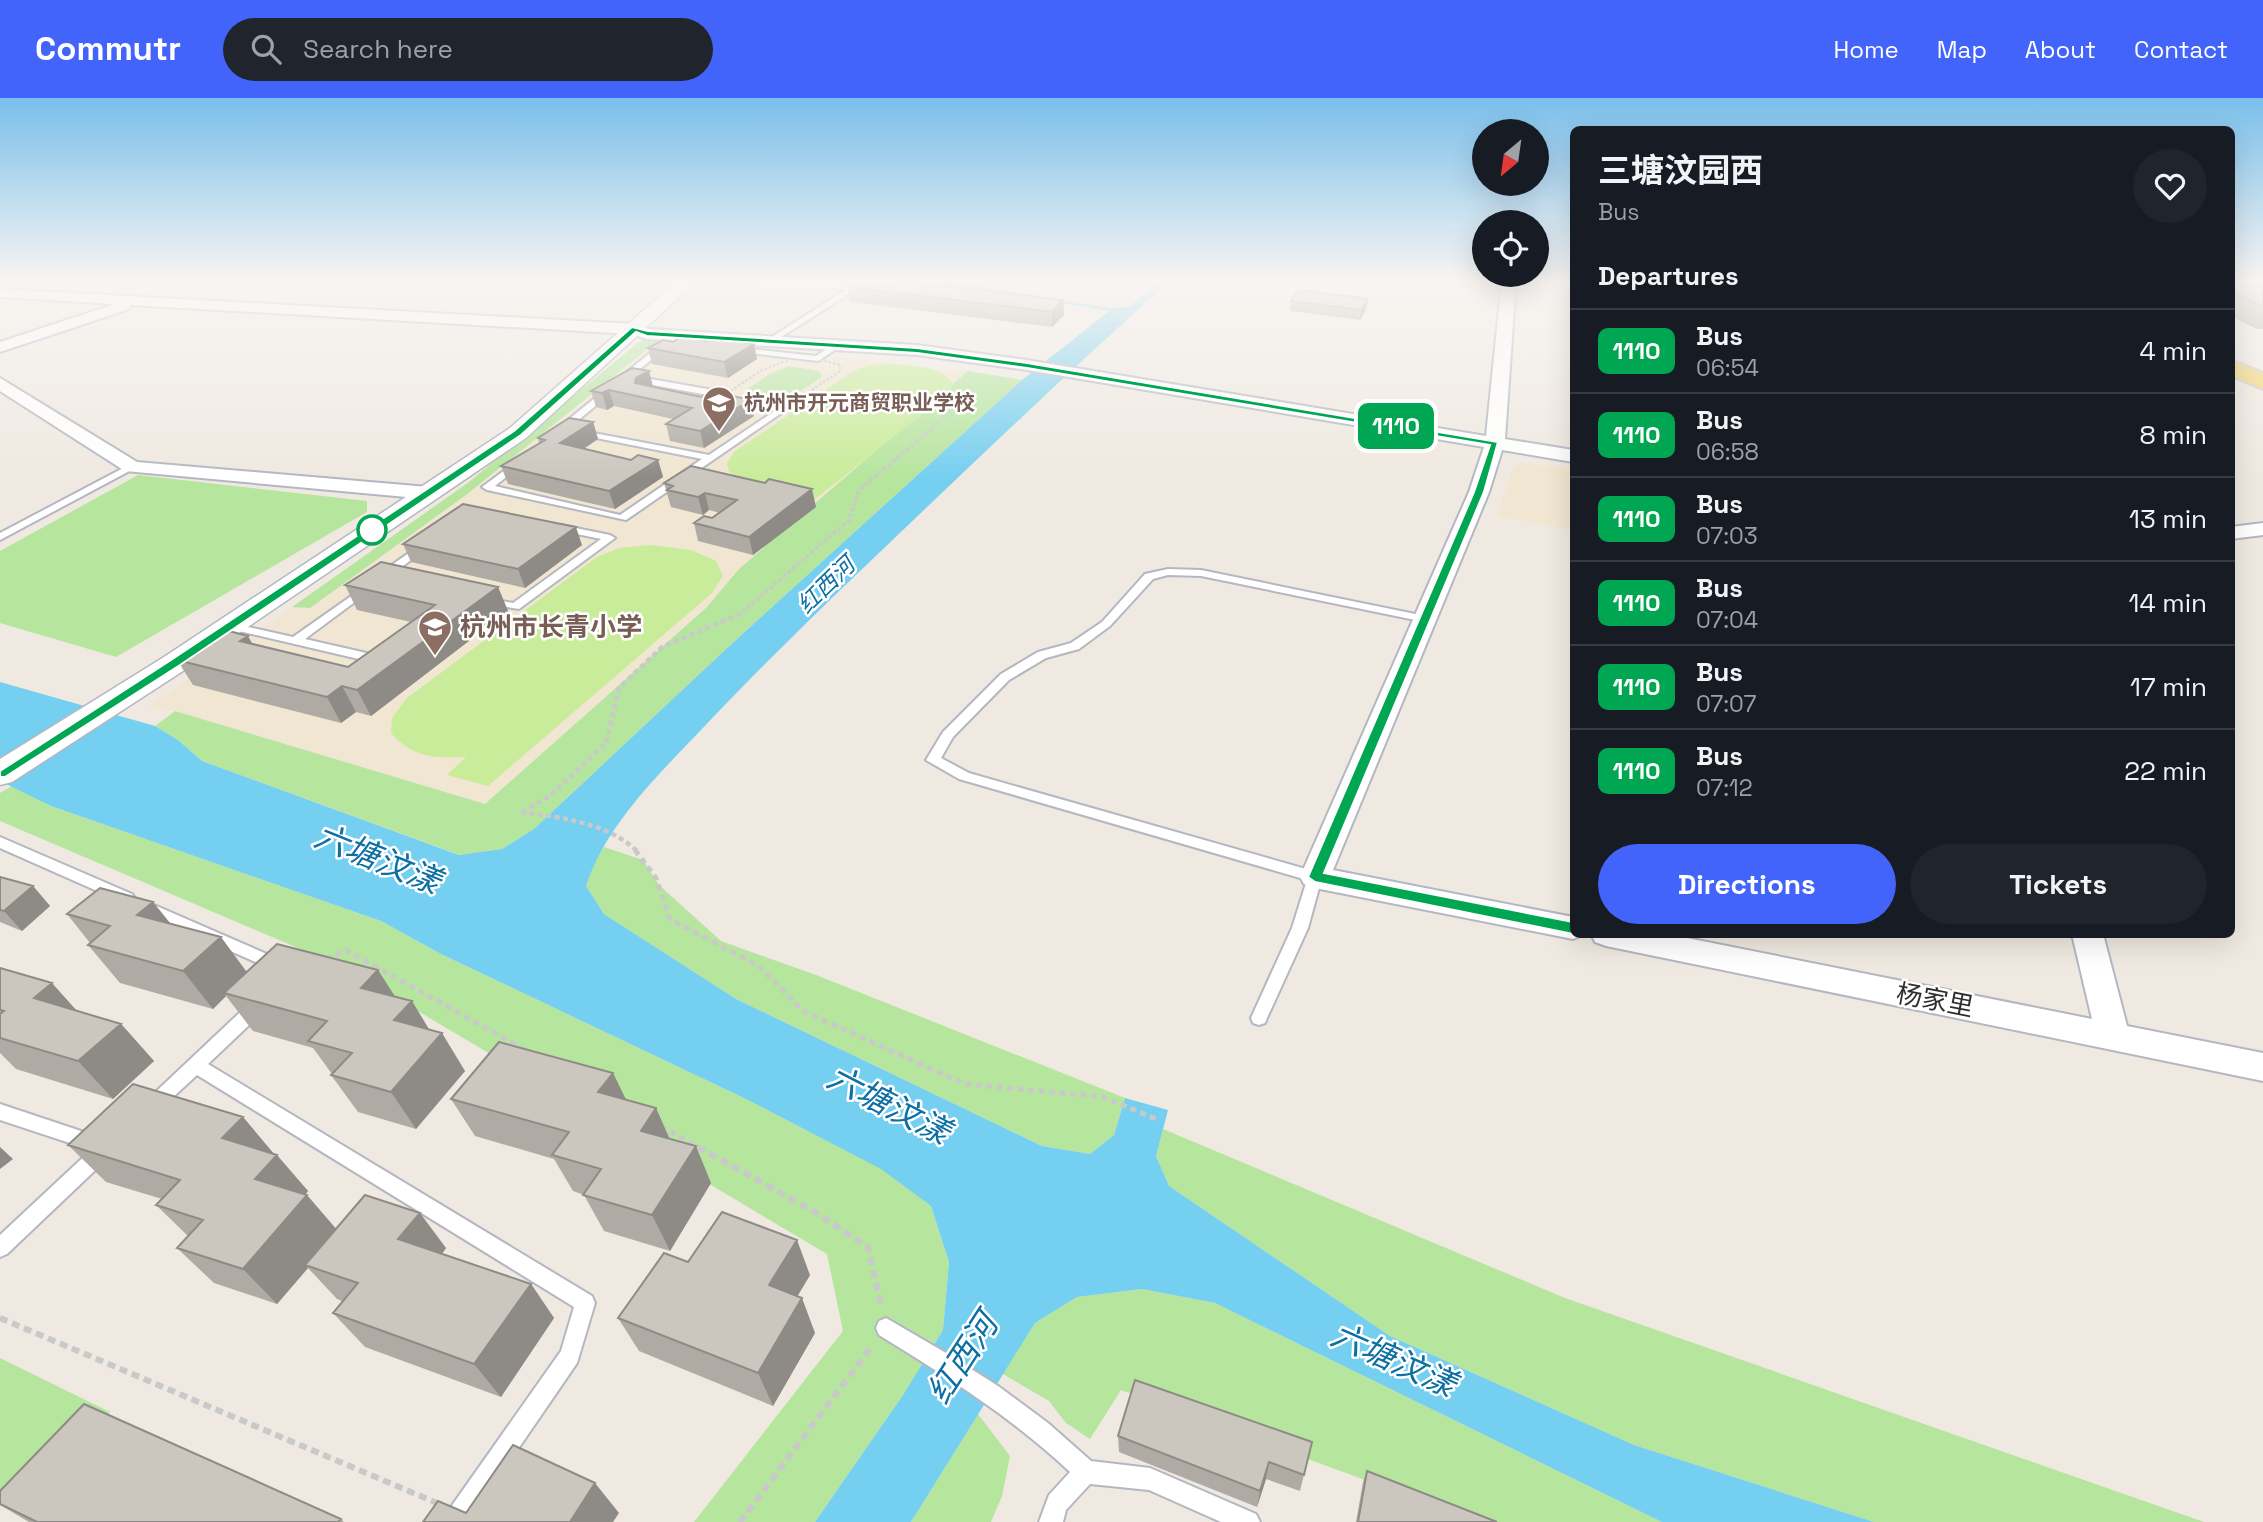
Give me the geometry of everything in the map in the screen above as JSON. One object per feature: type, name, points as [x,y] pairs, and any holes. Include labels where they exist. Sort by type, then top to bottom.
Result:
[{"type":"main road","points":[[2235,346],[2263,358]]},
{"type":"main road","points":[[2235,369],[2263,382]]},
{"type":"street","points":[[0,774],[176,663],[518,433],[616,345]]},
{"type":"street","points":[[859,345],[917,350],[1027,365],[1570,456]]},
{"type":"street","points":[[1504,345],[1495,443],[1479,492],[1315,877],[1570,927]]},
{"type":"street","points":[[0,383],[132,467],[428,493]]},
{"type":"street","points":[[2235,532],[2263,529]]},
{"type":"street","name":"杨家里","points":[[1626,938],[2263,1067]]},
{"type":"street","points":[[2088,938],[2113,1035]]},
{"type":"lane","points":[[553,437],[666,345]]},
{"type":"lane","points":[[694,345],[818,359],[838,345]]},
{"type":"lane","points":[[624,378],[729,396]]},
{"type":"lane","points":[[531,453],[487,487],[622,518],[779,412]]},
{"type":"lane","points":[[564,428],[710,458]]},
{"type":"lane","points":[[0,537],[132,467]]},
{"type":"lane","points":[[475,598],[515,607],[610,538],[544,524]]},
{"type":"lane","points":[[264,652],[290,640],[434,538]]},
{"type":"lane","points":[[1259,1018],[1300,928],[1315,877],[964,776],[933,760],[948,735],[1005,677],[1042,655],[1075,646],[1107,624],[1149,576],[1168,572],[1200,573],[1425,619]]},
{"type":"lane","points":[[381,577],[394,580]]},
{"type":"lane","points":[[230,626],[384,661]]},
{"type":"lane","points":[[332,668],[352,654]]},
{"type":"lane","points":[[0,842],[284,982],[136,1120]]},
{"type":"lane","points":[[195,1065],[585,1303],[570,1356],[457,1517]]},
{"type":"lane","points":[[0,1112],[112,1143],[0,1248]]},
{"type":"lane","points":[[886,1328],[1006,1403],[1049,1435],[1086,1472],[1150,1479],[1248,1522]]},
{"type":"lane","points":[[1051,1522],[1057,1503],[1086,1472]]},
{"type":"path","points":[[793,358],[818,359],[840,365],[840,371],[779,412],[730,401],[728,393],[760,371],[793,358]]},
{"type":"path","points":[[966,400],[859,490],[849,520],[738,615],[662,647],[619,688],[606,743],[551,795],[521,812],[588,822],[625,839],[653,872],[670,919],[759,966],[803,1011],[965,1084],[1104,1097],[1156,1119]]},
{"type":"path","points":[[284,982],[346,950],[538,1058]]},
{"type":"path","points":[[659,1125],[815,1212],[868,1247],[886,1328],[740,1522]]},
{"type":"path","points":[[0,1318],[457,1517]]},
{"type":"shaded area","name":"杭州市长青小学","points":[[652,345],[722,345],[968,371],[739,569],[707,607],[485,804],[175,711],[149,707],[292,607],[310,608],[466,495]]},
{"type":"shaded area","points":[[1521,463],[1570,468],[1570,529],[1497,516],[1513,468]]},
{"type":"green space","points":[[635,345],[652,345],[466,495],[310,608],[292,607],[469,482]]},
{"type":"green space","points":[[892,364],[933,370],[953,383],[948,394],[810,503],[742,481],[729,472],[727,463],[734,452],[853,371],[869,365]]},
{"type":"green space","points":[[789,366],[819,371],[822,377],[786,398],[768,400],[746,394],[748,389],[771,373]]},
{"type":"green space","points":[[968,371],[1022,380],[725,650],[534,829],[502,849],[460,855],[202,761],[178,740],[155,726],[175,711],[485,804],[707,607],[739,569]]},
{"type":"green space","points":[[138,475],[367,501],[367,512],[116,657],[0,623],[0,551]]},
{"type":"green space","points":[[650,545],[691,550],[716,561],[723,576],[712,593],[488,786],[447,775],[466,757],[425,755],[407,747],[391,733],[392,718],[407,698],[597,557],[620,548]]},
{"type":"green space","points":[[12,786],[51,806],[381,921],[441,954],[746,1099],[882,1169],[931,1206],[949,1262],[943,1330],[903,1395],[815,1522],[694,1522],[843,1331],[827,1254],[347,969],[0,821],[0,793]]},
{"type":"green space","points":[[604,847],[643,860],[659,885],[721,941],[816,975],[1125,1098],[1114,1135],[1090,1154],[1042,1146],[736,999],[604,914],[586,886],[594,862]]},
{"type":"green space","points":[[1163,1129],[1565,1298],[2204,1522],[1874,1522],[1634,1445],[1390,1336],[1169,1186],[1156,1156]]},
{"type":"green space","points":[[1142,1289],[1215,1303],[1662,1522],[1479,1522],[1121,1390],[1090,1439],[1066,1423],[1049,1401],[1003,1374],[1035,1323],[1077,1297]]},
{"type":"green space","points":[[0,1358],[110,1412],[20,1515],[0,1504]]},
{"type":"green space","points":[[978,1414],[1010,1456],[1002,1496],[991,1522],[911,1522]]},
{"type":"water","points":[[1066,345],[1100,345],[836,594],[734,695],[651,783],[606,842],[586,886],[604,914],[736,999],[1042,1146],[1090,1154],[1114,1135],[1125,1098],[1168,1110],[1156,1156],[1169,1186],[1390,1336],[1634,1445],[1874,1522],[1662,1522],[1215,1303],[1142,1289],[1077,1297],[1035,1323],[911,1522],[815,1522],[903,1395],[943,1330],[949,1262],[931,1206],[881,1169],[746,1099],[441,954],[381,921],[51,806],[0,781],[0,682],[155,726],[178,740],[202,761],[459,855],[502,849],[534,829],[725,650],[1022,380]]},
{"type":"building","points":[[653,345],[752,345],[724,362],[648,348]]},
{"type":"building","points":[[632,368],[649,371],[636,378],[635,383],[701,397],[711,391],[750,400],[700,431],[666,424],[692,408],[609,390],[602,393],[591,391]]},
{"type":"building","points":[[569,418],[593,422],[560,443],[631,460],[638,455],[658,460],[609,491],[501,466],[545,440],[538,438]]},
{"type":"building","points":[[691,466],[765,483],[769,479],[812,489],[749,537],[694,523],[704,516],[712,518],[737,500],[705,493],[698,497],[667,490],[673,486],[664,483]]},
{"type":"building","points":[[463,504],[576,527],[518,569],[403,544]]},
{"type":"building","points":[[381,562],[498,587],[357,690],[342,686],[327,697],[177,660],[225,630],[248,636],[240,641],[348,667],[435,605],[345,585]]},
{"type":"building","points":[[0,877],[33,886],[4,911],[0,910]]},
{"type":"building","points":[[100,888],[153,902],[137,915],[221,937],[183,971],[88,945],[110,926],[67,914]]},
{"type":"building","points":[[277,944],[378,970],[361,988],[412,1001],[394,1020],[442,1033],[391,1092],[331,1075],[352,1053],[308,1041],[327,1021],[224,993]]},
{"type":"building","points":[[0,968],[52,983],[34,998],[121,1024],[78,1061],[0,1038],[0,1014],[4,1011],[0,1010]]},
{"type":"building","points":[[499,1042],[613,1073],[598,1092],[656,1108],[641,1131],[696,1146],[652,1215],[583,1195],[601,1169],[552,1155],[569,1132],[451,1099]]},
{"type":"building","points":[[133,1084],[243,1117],[222,1138],[277,1155],[255,1179],[307,1195],[243,1269],[177,1248],[203,1220],[156,1205],[180,1180],[68,1145]]},
{"type":"building","points":[[365,1195],[420,1213],[398,1239],[531,1284],[474,1364],[333,1313],[358,1283],[305,1265]]},
{"type":"building","points":[[722,1212],[797,1240],[769,1285],[802,1298],[758,1373],[618,1318],[664,1253],[688,1262]]},
{"type":"building","points":[[1135,1380],[1312,1442],[1304,1475],[1269,1462],[1260,1491],[1118,1436]]},
{"type":"building","points":[[84,1404],[341,1519],[338,1522],[37,1522],[0,1504],[0,1491]]},
{"type":"building","points":[[513,1445],[595,1483],[570,1522],[423,1522],[438,1501],[466,1513]]},
{"type":"building","points":[[1367,1471],[1497,1522],[1358,1522]]},
{"type":"bus line","name":"1110","points":[[0,774],[176,663],[518,433],[616,345]]},
{"type":"bus line","name":"1110","points":[[859,345],[917,350],[1027,365],[1495,443],[1479,492],[1315,877],[1570,927]]},
{"type":"place","name":"杭州市开元商贸职业学校","points":[[719,433]]},
{"type":"place","name":"杭州市长青小学","points":[[435,657]]},
{"type":"water label","name":"红西河","points":[[826,585]]},
{"type":"water label","name":"六塘汶漾","points":[[378,858]]},
{"type":"water label","name":"六塘汶漾","points":[[889,1104]]},
{"type":"water label","name":"红西河","points":[[962,1358]]},
{"type":"water label","name":"六塘汶漾","points":[[1394,1359]]}]
